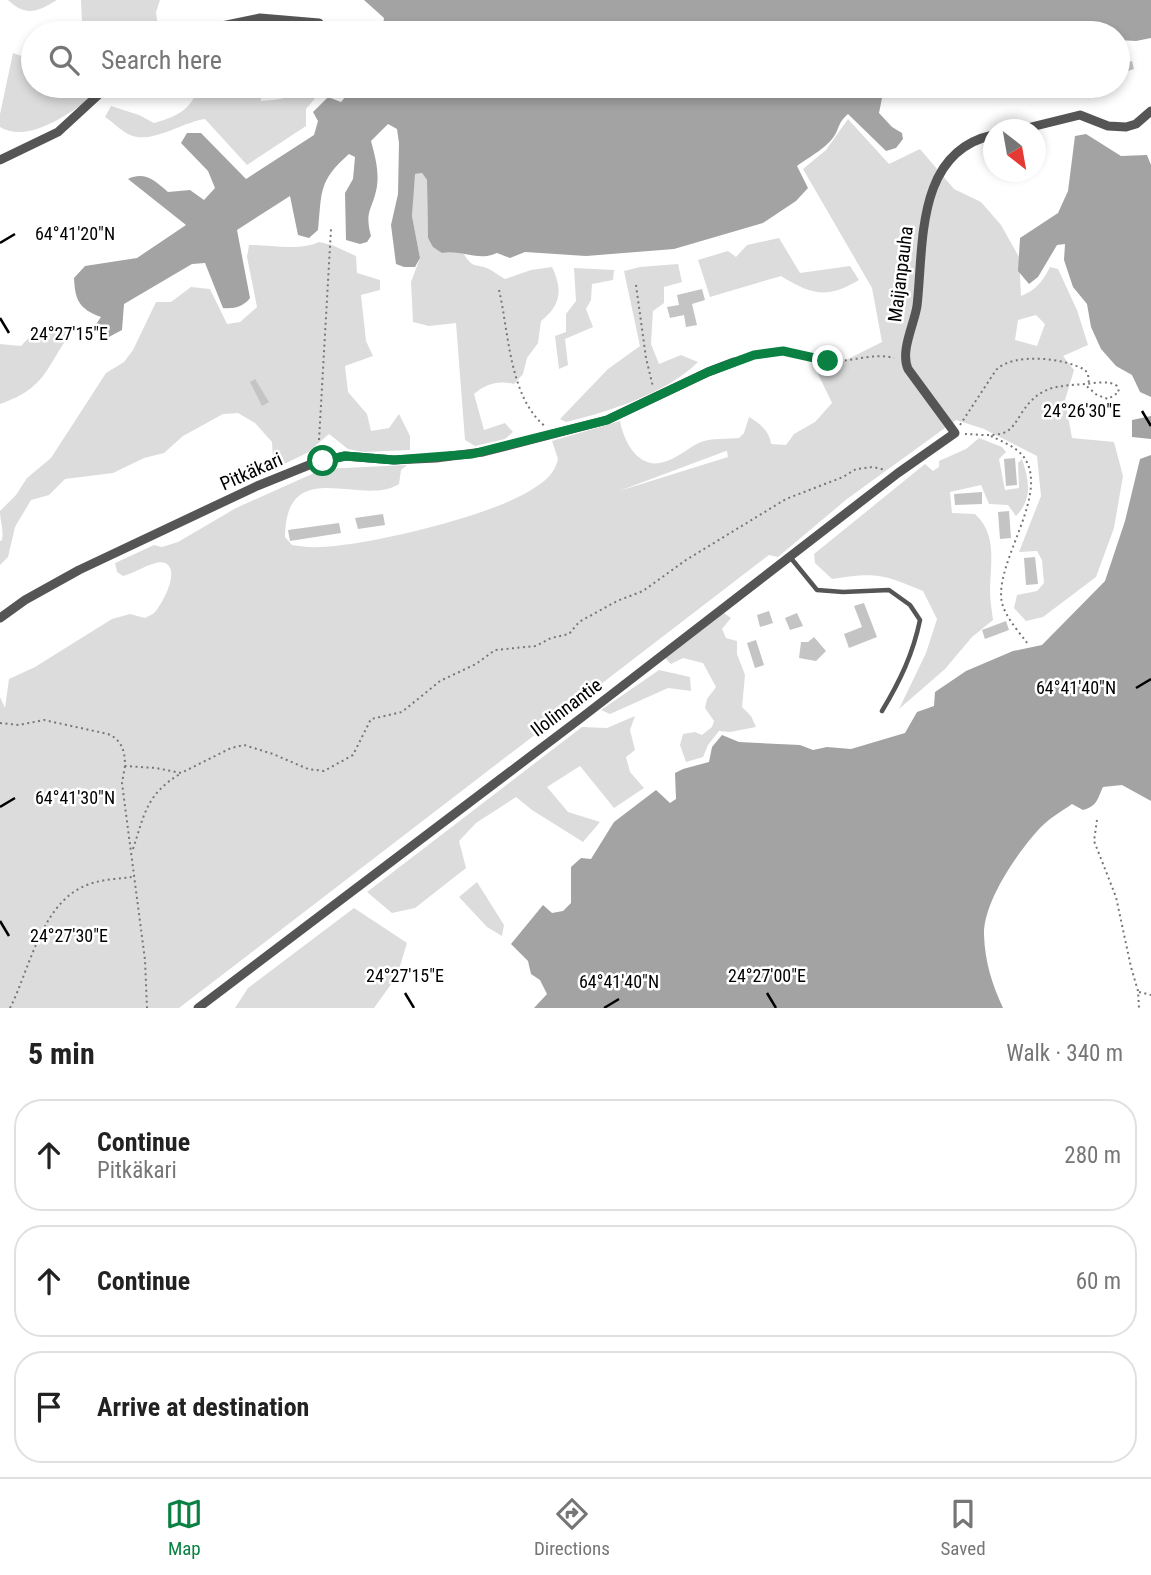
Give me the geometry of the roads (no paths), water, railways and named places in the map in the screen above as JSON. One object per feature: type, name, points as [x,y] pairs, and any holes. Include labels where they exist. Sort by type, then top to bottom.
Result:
[{"type":"street","points":[[246,21],[260,18],[295,21]]},
{"type":"street","points":[[0,160],[58,132],[95,98]]},
{"type":"street","points":[[1046,124],[1080,116],[1108,126],[1126,127],[1136,124],[1151,111]]},
{"type":"street","name":"Maijanpauha","points":[[955,433],[906,364],[917,303],[919,257],[925,220],[938,179],[964,146],[983,138]]},
{"type":"street","name":"Pitkäkari","points":[[0,618],[25,600],[79,570],[257,486],[314,463],[345,456],[394,460],[472,454],[607,420],[734,362]]},
{"type":"street","name":"Ilolinnantie","points":[[198,1008],[581,718],[898,472],[955,433]]},
{"type":"lane","points":[[314,463],[313,456],[320,448],[329,453],[329,459]]},
{"type":"lane","points":[[790,556],[817,590],[889,590],[910,605],[920,620],[914,649],[899,683],[882,711]]}]
